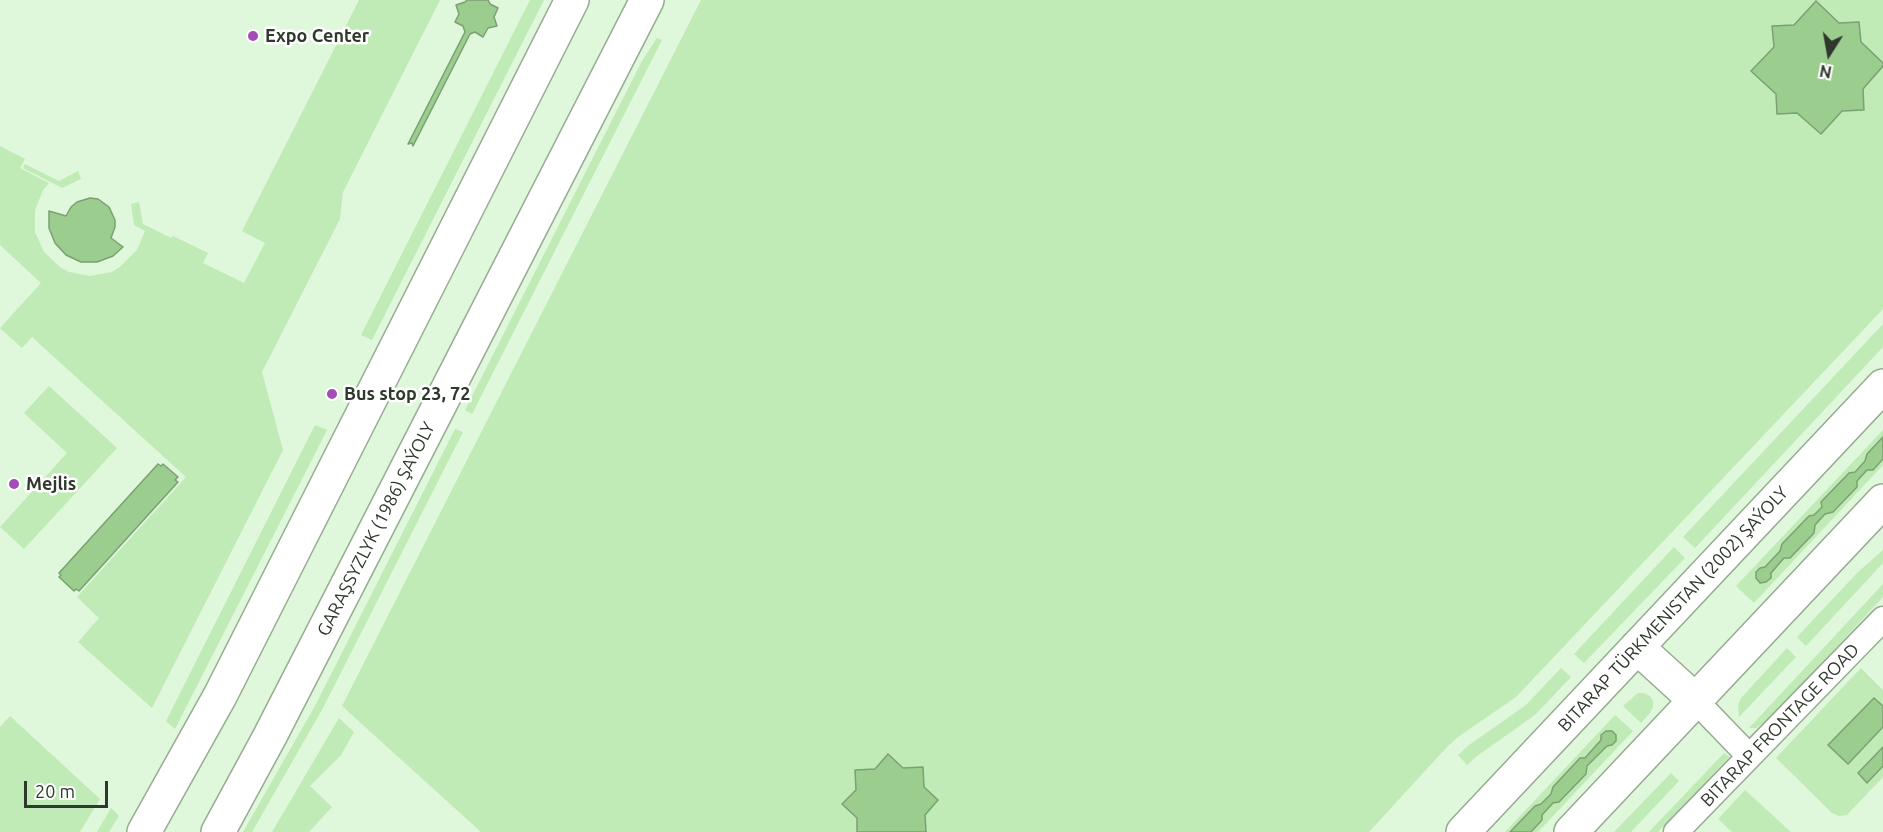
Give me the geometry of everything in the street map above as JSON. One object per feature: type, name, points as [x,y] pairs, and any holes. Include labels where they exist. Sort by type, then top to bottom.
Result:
[{"type":"main road","points":[[144,832],[220,696],[572,0]]},
{"type":"main road","name":"GARAŞSYZLYK (1986) ŞAÝOLY","points":[[218,832],[270,736],[646,0]]},
{"type":"main road","name":"BITARAP TÜRKMENISTAN (2002) ŞAÝOLY","points":[[1463,832],[1883,386]]},
{"type":"main road","points":[[1571,832],[1883,501]]},
{"type":"main road","points":[[1637,647],[1694,699]]},
{"type":"street","name":"BITARAP FRONTAGE ROAD","points":[[1676,832],[1883,619]]},
{"type":"street","points":[[1694,699],[1749,756]]},
{"type":"shaded area","points":[[359,0],[440,0],[343,192],[340,219],[262,372],[283,450],[152,708],[78,642],[99,618],[77,597],[186,477],[32,337],[22,348],[0,328],[41,283],[0,245],[0,146],[25,159],[20,168],[49,183],[43,190],[35,210],[35,232],[44,252],[60,267],[69,272],[90,276],[112,272],[121,266],[137,250],[145,231],[134,225],[131,204],[139,202],[143,224],[208,253],[203,263],[244,283],[265,243],[242,231]]},
{"type":"shaded area","points":[[467,0],[488,0],[490,4],[498,8],[494,17],[497,26],[488,28],[483,37],[475,32],[470,34],[413,146],[412,143],[408,144],[465,32],[463,26],[455,22],[459,14],[456,5]]},
{"type":"shaded area","points":[[530,0],[544,0],[372,340],[361,335]]},
{"type":"shaded area","points":[[701,0],[1883,0],[1883,309],[1516,697],[1447,747],[1369,832],[481,832],[342,706]]},
{"type":"shaded area","points":[[1816,1],[1839,23],[1859,22],[1861,42],[1883,63],[1883,66],[1863,89],[1864,110],[1842,111],[1821,134],[1797,113],[1777,114],[1776,94],[1751,71],[1774,47],[1772,26],[1794,25]]},
{"type":"shaded area","points":[[657,38],[662,40],[472,414],[465,410],[642,61]]},
{"type":"shaded area","points":[[25,164],[59,181],[78,171],[81,179],[62,188],[23,168]]},
{"type":"shaded area","points":[[90,198],[98,199],[109,207],[115,220],[111,238],[123,247],[113,256],[97,262],[81,262],[66,255],[55,243],[49,228],[49,211],[66,216],[77,202]]},
{"type":"shaded area","points":[[1883,324],[1883,347],[1695,548],[1683,537]]},
{"type":"shaded area","points":[[49,386],[117,448],[24,549],[0,527],[67,453],[24,413]]},
{"type":"shaded area","points":[[315,425],[327,430],[175,729],[166,721]]},
{"type":"shaded area","points":[[455,429],[463,432],[323,708],[252,832],[243,832],[316,704]]},
{"type":"shaded area","points":[[1883,430],[1883,437],[1867,454],[1865,461],[1822,502],[1822,507],[1755,575],[1771,575],[1770,573],[1826,514],[1833,512],[1857,487],[1857,481],[1867,470],[1873,470],[1883,459],[1883,465],[1754,603],[1736,586]]},
{"type":"shaded area","points":[[1883,437],[1883,459],[1873,470],[1867,470],[1857,481],[1857,487],[1833,512],[1825,514],[1815,525],[1814,533],[1790,558],[1784,558],[1771,573],[1771,578],[1760,583],[1756,578],[1756,572],[1765,567],[1780,551],[1782,544],[1809,516],[1814,515],[1822,507],[1821,502],[1849,473],[1855,472],[1865,461],[1867,454]]},
{"type":"shaded area","points":[[158,464],[161,466],[163,464],[178,477],[175,480],[178,482],[79,591],[76,589],[74,591],[59,577],[61,575],[59,573]]},
{"type":"shaded area","points":[[1674,547],[1685,558],[1584,663],[1574,654]]},
{"type":"shaded area","points":[[1883,550],[1883,563],[1806,646],[1797,637],[1857,573]]},
{"type":"shaded area","points":[[1883,584],[1883,597],[1790,697],[1764,723],[1756,728],[1749,728]]},
{"type":"shaded area","points":[[1787,648],[1796,657],[1739,717],[1738,705],[1741,698]]},
{"type":"shaded area","points":[[1561,668],[1571,677],[1535,715],[1467,765],[1458,755],[1526,705]]},
{"type":"shaded area","points":[[1861,668],[1883,690],[1883,706],[1874,698],[1848,764],[1883,727],[1883,747],[1858,773],[1867,782],[1883,766],[1883,777],[1847,815],[1839,816],[1832,813],[1776,758]]},
{"type":"shaded area","points":[[1638,693],[1650,696],[1653,701],[1650,713],[1641,723],[1623,706]]},
{"type":"shaded area","points":[[1874,698],[1883,706],[1883,727],[1848,764],[1828,745]]},
{"type":"shaded area","points":[[1615,715],[1633,731],[1538,832],[1531,832],[1542,820],[1542,815],[1609,746],[1601,738],[1585,758],[1580,758],[1553,787],[1552,793],[1541,804],[1535,806],[1510,832],[1505,832]]},
{"type":"shaded area","points":[[10,716],[100,799],[80,832],[0,832],[0,727]]},
{"type":"shaded area","points":[[339,718],[354,732],[341,755],[310,786],[332,807],[309,832],[272,832]]},
{"type":"shaded area","points":[[1606,731],[1612,731],[1616,735],[1616,741],[1607,746],[1587,766],[1586,774],[1559,802],[1553,803],[1531,832],[1510,832],[1535,806],[1541,804],[1551,794],[1553,787],[1580,758],[1585,758]]},
{"type":"shaded area","points":[[1883,747],[1883,766],[1867,783],[1858,773]]},
{"type":"shaded area","points":[[1724,753],[1729,757],[1658,832],[1649,832]]},
{"type":"shaded area","points":[[888,754],[903,768],[923,767],[924,787],[938,800],[925,815],[926,832],[857,832],[857,818],[842,804],[856,790],[855,770],[875,769]]},
{"type":"shaded area","points":[[1671,773],[1679,781],[1631,832],[1614,832]]},
{"type":"shaded area","points":[[1745,790],[1791,832],[1732,832],[1718,819]]},
{"type":"shaded area","points":[[111,808],[119,816],[109,832],[97,832]]},
{"type":"place","name":"Expo Center","points":[[253,36]]},
{"type":"place","name":"Bus stop 23, 72","points":[[332,394]]},
{"type":"place","name":"Mejlis","points":[[14,484]]}]
